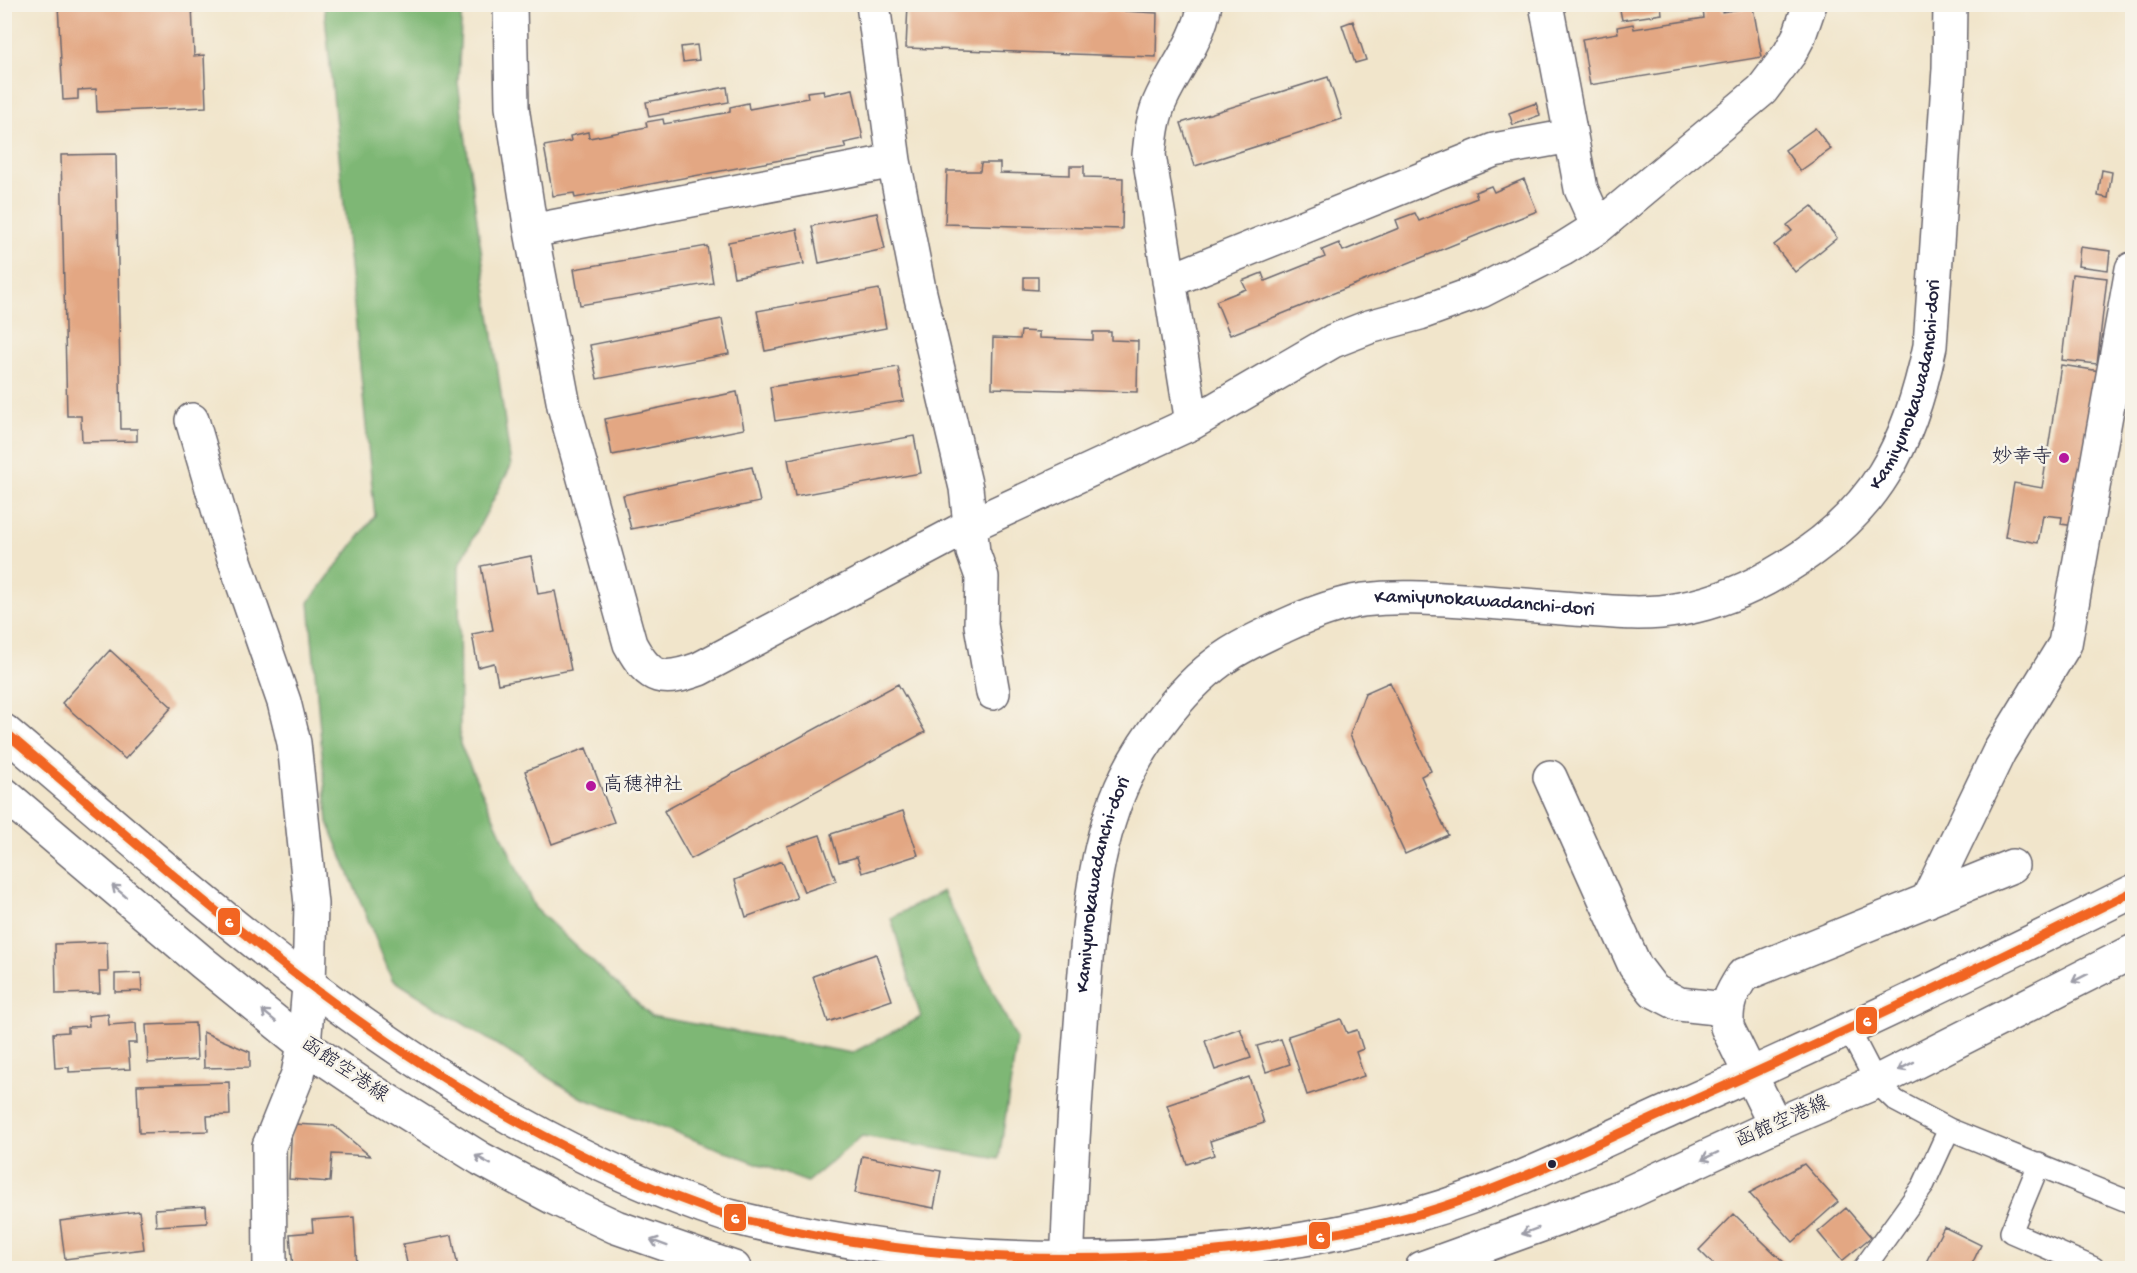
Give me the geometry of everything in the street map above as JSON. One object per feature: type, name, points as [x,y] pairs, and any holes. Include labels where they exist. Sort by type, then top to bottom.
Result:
[{"type":"street","points":[[510,4],[512,107],[531,231],[564,406],[630,644],[645,668],[667,677],[677,677],[699,669],[969,526],[1192,423],[1333,341],[1481,291],[1563,249],[1598,227],[1762,90],[1790,53],[1799,36],[1810,4]]},
{"type":"street","points":[[873,4],[894,161],[919,289],[966,488],[973,552],[982,577],[981,625],[993,693]]},
{"type":"street","points":[[1192,423],[1149,155],[1152,129],[1162,98],[1197,34],[1205,4]]},
{"type":"street","points":[[1546,4],[1581,189],[1598,227]]},
{"type":"street","name":"Kamiyunokawadanchi-dori","points":[[1067,1268],[1090,912],[1099,861],[1110,818],[1122,786],[1139,753],[1161,721],[1206,673],[1228,655],[1328,608],[1364,600],[1404,597],[1604,612],[1680,610],[1750,587],[1807,554],[1838,530],[1866,500],[1886,473],[1901,443],[1922,386],[1930,346],[1949,69],[1950,4]]},
{"type":"street","points":[[1168,280],[1494,150],[1570,136]]},
{"type":"street","points":[[531,231],[894,161]]},
{"type":"street","points":[[1927,901],[1999,752],[2065,644],[2133,269]]},
{"type":"street","points":[[192,420],[224,529],[284,702],[294,743],[311,904],[309,986],[304,1045],[298,1074],[269,1146],[270,1269]]},
{"type":"street","points":[[4,731],[179,881],[309,986],[447,1081],[511,1119],[620,1173],[729,1216],[831,1243],[898,1255],[984,1264],[1067,1268],[1142,1265],[1236,1255],[1314,1242],[1423,1213],[1518,1179],[1749,1076],[2133,892]]},
{"type":"street","points":[[1550,777],[1635,966],[1654,991],[1679,1004],[1726,1009]]},
{"type":"street","name":"函館空港線","points":[[4,794],[203,963],[304,1045],[369,1089],[481,1159],[554,1198],[616,1227],[734,1269]]},
{"type":"street","points":[[1775,1125],[1727,1027],[1726,1009],[1731,993],[1743,975],[2012,866]]},
{"type":"street","name":"函館空港線","points":[[1422,1269],[1619,1197],[1775,1125],[1876,1082],[2133,952]]},
{"type":"lane","points":[[1849,1030],[1876,1082],[1896,1101],[1949,1129],[2133,1203]]},
{"type":"lane","points":[[1864,1269],[1923,1186],[1949,1129]]},
{"type":"lane","points":[[2039,1164],[2011,1232],[2094,1269]]},
{"type":"green space","points":[[324,5],[462,5],[458,83],[511,466],[459,565],[460,744],[535,908],[651,1016],[852,1053],[921,1017],[891,918],[943,891],[1017,1040],[999,1159],[862,1136],[807,1182],[580,1097],[392,979],[328,822],[309,602],[375,516]]},
{"type":"building","points":[[58,4],[192,4],[194,56],[204,55],[206,107],[97,112],[96,89],[78,90],[78,99],[63,100]]},
{"type":"building","points":[[908,4],[1025,8],[1025,4],[1042,4],[1041,9],[1106,11],[1107,4],[1125,4],[1125,11],[1157,13],[1156,57],[906,48]]},
{"type":"building","points":[[1619,5],[1661,5],[1662,14],[1622,20]]},
{"type":"building","points":[[1721,7],[1722,12],[1753,7],[1762,57],[1590,85],[1582,39],[1618,33],[1617,27],[1633,24],[1634,29],[1704,18],[1703,10]]},
{"type":"building","points":[[1353,21],[1366,60],[1355,63],[1342,25]]},
{"type":"building","points":[[697,45],[699,60],[683,62],[681,47]]},
{"type":"building","points":[[1328,77],[1342,119],[1195,166],[1181,123]]},
{"type":"building","points":[[727,87],[729,102],[649,117],[646,102]]},
{"type":"building","points":[[853,89],[863,139],[844,143],[846,148],[575,198],[574,193],[553,196],[544,146],[571,141],[570,136],[588,132],[589,138],[647,127],[646,122],[663,119],[664,124],[730,112],[730,107],[748,103],[749,109],[808,98],[807,92],[823,90],[824,95]]},
{"type":"building","points":[[1536,103],[1540,115],[1513,125],[1509,113]]},
{"type":"building","points":[[1815,128],[1831,149],[1800,171],[1785,150]]},
{"type":"building","points":[[116,154],[121,429],[137,429],[137,441],[82,442],[81,416],[67,416],[61,155]]},
{"type":"building","points":[[981,163],[1000,163],[1000,173],[1070,175],[1070,166],[1084,166],[1084,177],[1123,178],[1122,229],[945,224],[947,171],[980,171]]},
{"type":"building","points":[[2102,170],[2112,172],[2108,198],[2098,196]]},
{"type":"building","points":[[1524,179],[1537,211],[1230,335],[1216,301],[1246,289],[1242,281],[1262,273],[1265,281],[1325,257],[1322,250],[1339,243],[1343,251],[1399,228],[1396,220],[1415,213],[1419,221],[1477,198],[1475,192],[1491,186],[1494,192]]},
{"type":"building","points":[[1812,206],[1837,238],[1795,272],[1774,245],[1792,231],[1787,225]]},
{"type":"building","points":[[877,213],[885,249],[819,263],[812,226]]},
{"type":"building","points":[[797,229],[804,264],[734,277],[728,242]]},
{"type":"building","points":[[707,246],[713,283],[580,305],[574,269]]},
{"type":"building","points":[[2080,247],[2110,251],[2108,270],[2078,266]]},
{"type":"building","points":[[2072,274],[2107,278],[2097,364],[2062,360]]},
{"type":"building","points":[[1024,277],[1038,277],[1038,290],[1024,289]]},
{"type":"building","points":[[879,289],[886,328],[765,351],[757,311]]},
{"type":"building","points":[[722,319],[729,354],[597,379],[590,345]]},
{"type":"building","points":[[1021,331],[1039,332],[1039,338],[1093,340],[1093,332],[1111,332],[1111,340],[1138,341],[1137,392],[992,388],[993,338],[1020,339]]},
{"type":"building","points":[[2061,365],[2100,371],[2075,526],[2061,524],[2062,517],[2043,515],[2038,543],[2005,537],[2014,483],[2042,488]]},
{"type":"building","points":[[898,367],[904,401],[775,421],[770,387]]},
{"type":"building","points":[[737,392],[744,429],[612,455],[605,419]]},
{"type":"building","points":[[914,436],[921,473],[795,496],[788,459]]},
{"type":"building","points":[[752,467],[760,502],[631,529],[623,495]]},
{"type":"building","points":[[531,556],[538,594],[555,591],[571,670],[498,684],[494,663],[478,667],[472,634],[493,630],[481,566]]},
{"type":"building","points":[[110,650],[172,707],[125,759],[62,703]]},
{"type":"building","points":[[1390,682],[1431,771],[1421,776],[1448,835],[1405,854],[1350,735],[1365,693]]},
{"type":"building","points":[[898,684],[925,732],[691,859],[664,811]]},
{"type":"building","points":[[586,748],[614,822],[552,844],[525,771]]},
{"type":"building","points":[[903,811],[918,855],[862,873],[857,857],[839,862],[831,834]]},
{"type":"building","points":[[820,835],[836,881],[804,892],[787,846]]},
{"type":"building","points":[[782,861],[797,898],[746,917],[735,880]]},
{"type":"building","points":[[107,942],[108,972],[99,972],[100,993],[56,994],[55,944]]},
{"type":"building","points":[[876,954],[892,1000],[828,1022],[813,976]]},
{"type":"building","points":[[141,973],[142,991],[115,992],[115,974]]},
{"type":"building","points":[[108,1014],[109,1025],[136,1023],[137,1043],[128,1043],[130,1069],[69,1072],[69,1067],[55,1068],[53,1033],[68,1032],[68,1027],[89,1026],[88,1016]]},
{"type":"building","points":[[1341,1019],[1347,1033],[1357,1030],[1363,1049],[1356,1052],[1364,1076],[1307,1095],[1288,1036]]},
{"type":"building","points":[[195,1023],[197,1060],[148,1063],[146,1025]]},
{"type":"building","points":[[1240,1028],[1251,1058],[1215,1070],[1205,1041]]},
{"type":"building","points":[[203,1032],[250,1052],[250,1067],[204,1068]]},
{"type":"building","points":[[1281,1039],[1290,1064],[1266,1072],[1257,1046]]},
{"type":"building","points":[[1249,1077],[1264,1123],[1210,1141],[1214,1155],[1187,1164],[1167,1105]]},
{"type":"building","points":[[229,1082],[230,1115],[207,1116],[208,1131],[139,1133],[137,1085]]},
{"type":"building","points":[[292,1124],[334,1126],[370,1156],[332,1154],[330,1182],[289,1179]]},
{"type":"building","points":[[862,1156],[941,1171],[934,1208],[855,1193]]},
{"type":"building","points":[[1804,1164],[1838,1202],[1793,1242],[1749,1193]]},
{"type":"building","points":[[206,1206],[207,1223],[156,1226],[155,1209]]},
{"type":"building","points":[[1846,1208],[1871,1237],[1842,1261],[1818,1232]]},
{"type":"building","points":[[139,1211],[144,1249],[65,1259],[60,1221]]},
{"type":"building","points":[[1734,1214],[1790,1268],[1717,1268],[1699,1250]]},
{"type":"building","points":[[354,1217],[357,1268],[293,1268],[290,1234],[313,1232],[312,1220]]},
{"type":"building","points":[[1944,1227],[1981,1245],[1970,1268],[1923,1268]]},
{"type":"building","points":[[452,1235],[458,1268],[408,1268],[403,1244]]},
{"type":"transit line","name":"6","points":[[4,731],[187,887],[312,987],[377,1034],[444,1078],[539,1133],[646,1185],[729,1216],[813,1235],[899,1248],[986,1256],[1074,1258],[1162,1256],[1249,1247],[1335,1233],[1419,1214],[1451,1204],[1547,1166],[1787,1058],[2132,892]]},
{"type":"place","name":"妙幸寺","points":[[2064,458]]},
{"type":"place","name":"高穂神社","points":[[591,786]]}]
